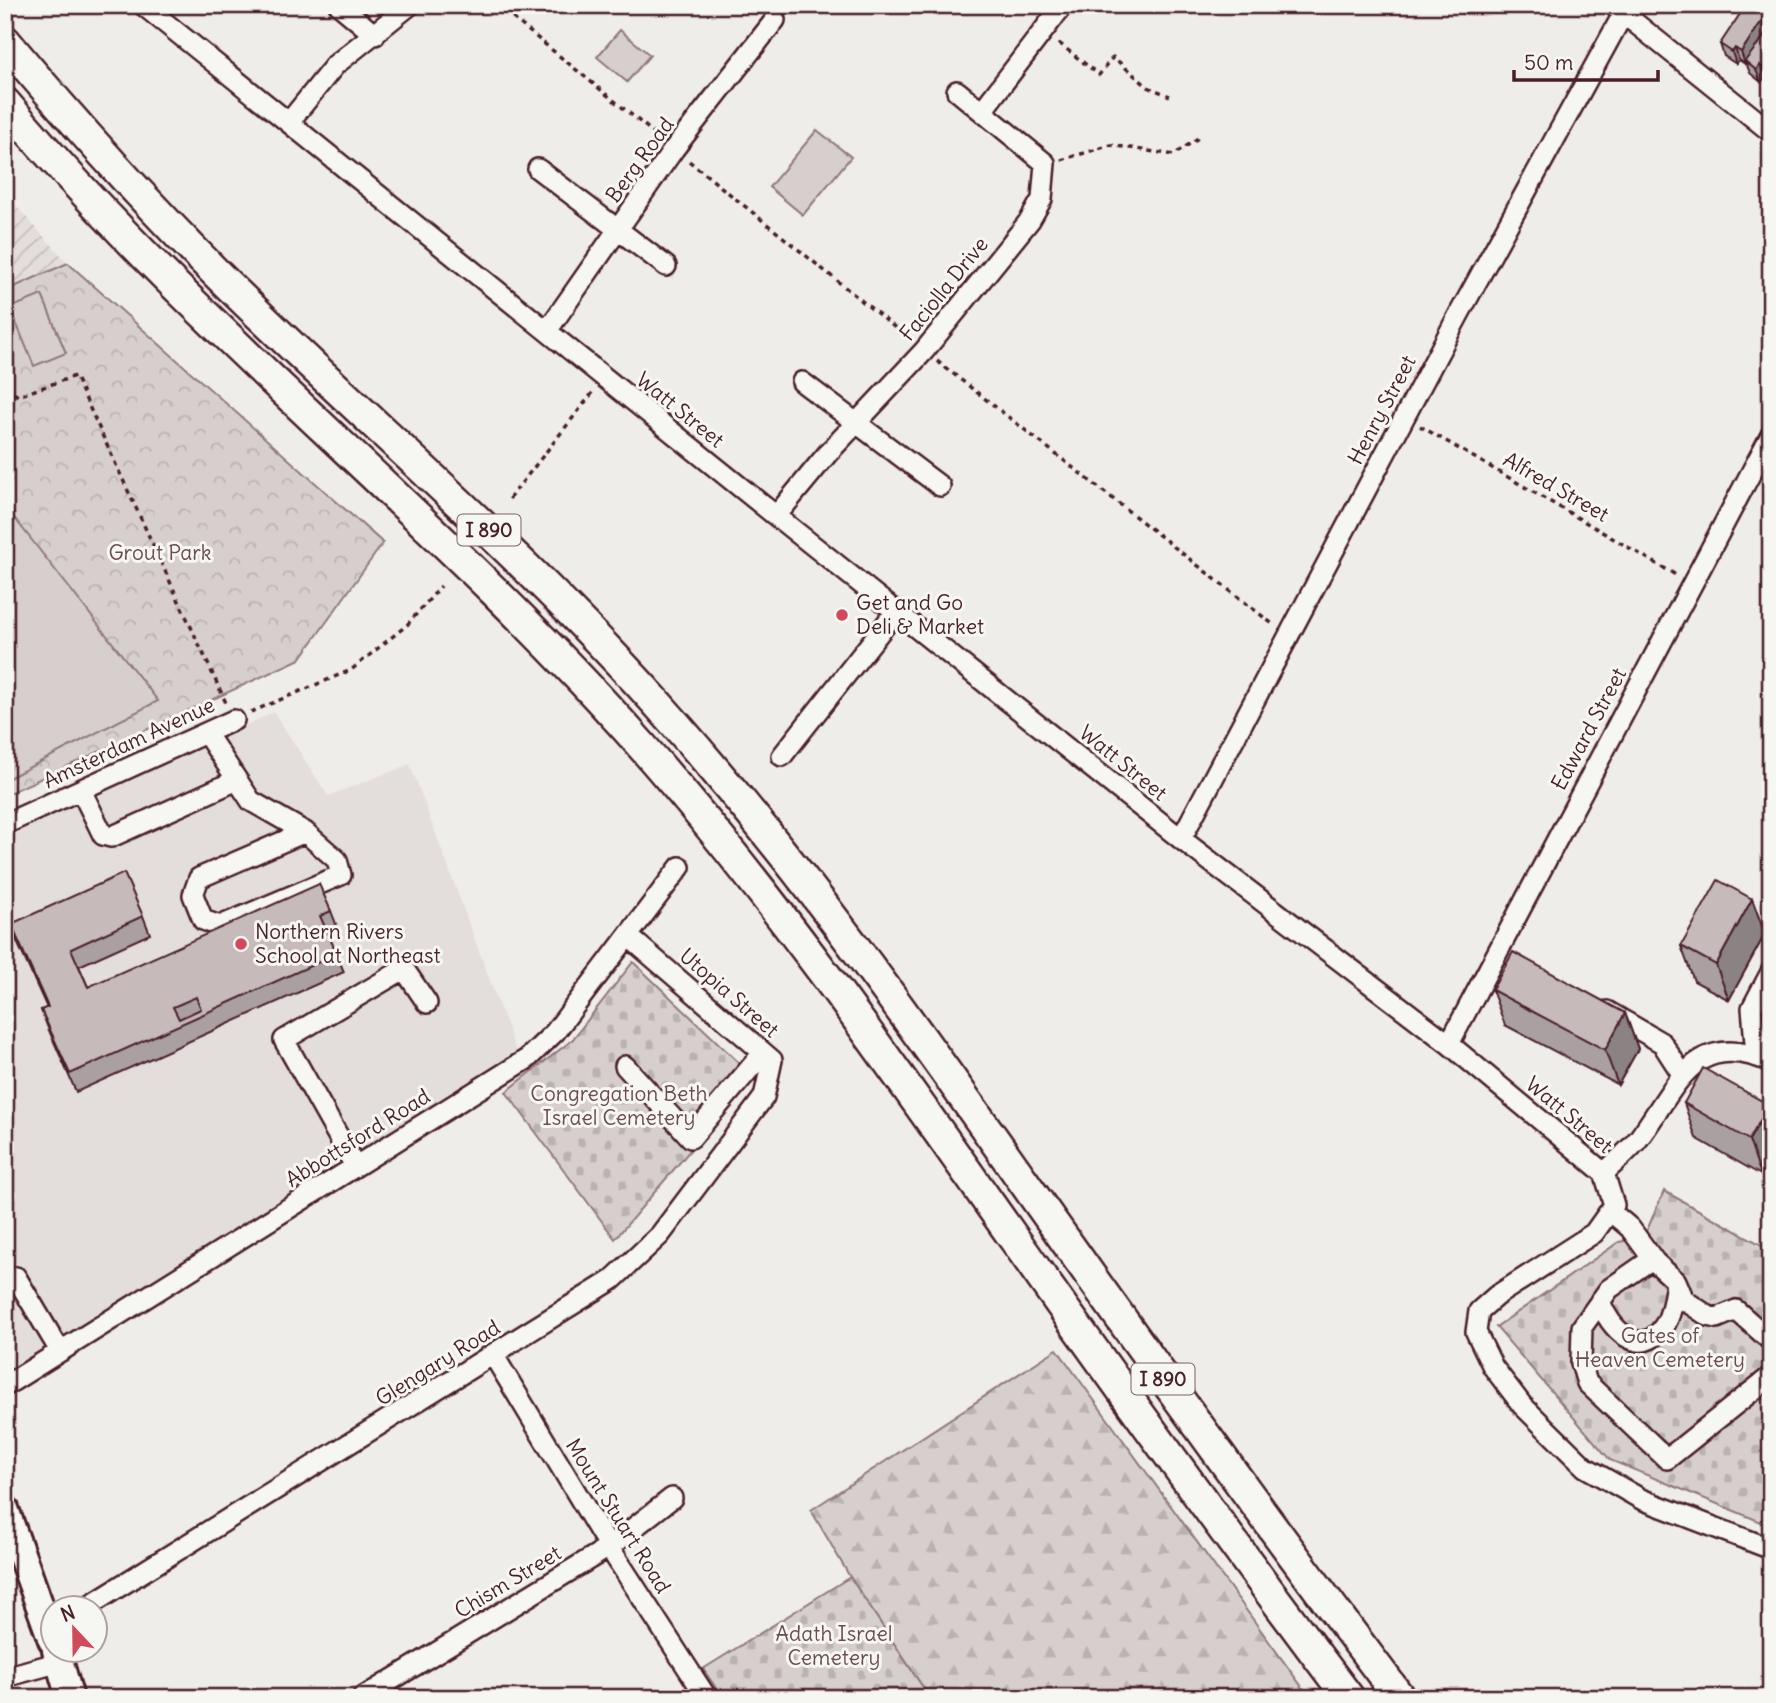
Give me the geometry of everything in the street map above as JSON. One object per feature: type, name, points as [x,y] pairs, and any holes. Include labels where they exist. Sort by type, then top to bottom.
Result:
[{"type":"highway","name":"I 890","points":[[5,41],[123,176],[219,276],[575,615],[662,708],[761,824],[847,933],[1190,1417],[1400,1698]]},
{"type":"highway","name":"I 890","points":[[5,103],[93,204],[191,304],[546,643],[723,841],[815,957],[1157,1441],[1349,1698]]},
{"type":"main road","points":[[5,1509],[10,1536],[38,1603]]},
{"type":"main road","points":[[60,1664],[70,1698]]},
{"type":"street","name":"Watt Street","points":[[143,5],[1181,839],[1448,1044],[1604,1174],[1614,1205],[1610,1211]]},
{"type":"street","points":[[339,5],[376,35]]},
{"type":"street","points":[[290,121],[335,65],[376,35],[410,5]]},
{"type":"street","points":[[982,111],[1063,5]]},
{"type":"street","points":[[1621,8],[1771,132]]},
{"type":"street","name":"Henry Street","points":[[1181,839],[1621,8]]},
{"type":"street","name":"Berg Road","points":[[547,331],[674,149],[775,20]]},
{"type":"street","points":[[957,91],[1045,163]]},
{"type":"street","name":"Faciolla Drive","points":[[776,516],[855,423],[924,351],[1030,220],[1042,199],[1045,163]]},
{"type":"street","points":[[538,169],[666,266]]},
{"type":"street","points":[[802,382],[940,486]]},
{"type":"street","name":"Edward Street","points":[[1448,1044],[1503,956],[1690,583],[1771,435]]},
{"type":"street","points":[[782,756],[897,610]]},
{"type":"street","name":"Amsterdam Avenue","points":[[5,824],[234,720]]},
{"type":"street","points":[[206,733],[251,801],[305,832],[337,860],[341,875],[220,926],[203,920],[193,895],[199,878],[305,832]]},
{"type":"street","points":[[81,790],[103,835],[111,837],[237,780]]},
{"type":"street","name":"Abbottsford Road","points":[[5,1386],[527,1059],[555,1032],[680,867]]},
{"type":"street","name":"Utopia Street","points":[[628,936],[772,1060],[764,1097]]},
{"type":"street","points":[[355,1166],[284,1040],[404,969],[427,1003]]},
{"type":"street","points":[[1604,1174],[1637,1140],[1682,1074],[1709,1056],[1734,1050],[1763,1059],[1752,1008],[1771,972]]},
{"type":"street","points":[[1595,1005],[1662,1043],[1682,1074]]},
{"type":"street","points":[[625,1066],[691,1138],[763,1053]]},
{"type":"street","name":"Glengary Road","points":[[108,1594],[494,1356],[612,1280],[660,1236],[764,1097]]},
{"type":"street","points":[[1771,1341],[1736,1310],[1717,1318],[1708,1316],[1684,1300],[1676,1281],[1652,1259],[1630,1228],[1610,1211],[1594,1233],[1479,1311],[1476,1332],[1493,1367],[1522,1405],[1585,1467],[1641,1499],[1771,1549]]},
{"type":"street","points":[[1652,1259],[1609,1289],[1582,1327],[1581,1363],[1587,1383],[1667,1459],[1771,1376]]},
{"type":"street","points":[[5,1281],[16,1277],[60,1351]]},
{"type":"street","points":[[1600,1301],[1605,1316],[1616,1332],[1630,1340],[1648,1338],[1664,1326],[1676,1281]]},
{"type":"street","name":"Mount Stuart Road","points":[[494,1356],[608,1547],[707,1698]]},
{"type":"street","name":"Chism Street","points":[[362,1698],[608,1547],[672,1498]]},
{"type":"street","points":[[5,1677],[38,1653]]},
{"type":"path","points":[[497,5],[924,351],[1289,637]]},
{"type":"path","points":[[1043,31],[1099,75],[1113,57],[1148,87],[1170,96]]},
{"type":"path","points":[[1045,163],[1111,145],[1174,155],[1198,138]]},
{"type":"path","points":[[5,388],[18,396],[75,376],[234,720],[351,670],[407,625],[441,586]]},
{"type":"path","points":[[509,499],[604,378]]},
{"type":"path","name":"Alfred Street","points":[[1406,417],[1690,583]]},
{"type":"shaded area","points":[[5,194],[68,263],[5,291]]},
{"type":"shaded area","name":"Northern Rivers School at Northeast","points":[[274,712],[328,796],[410,764],[516,1051],[5,1372],[5,838]]},
{"type":"green space","points":[[620,30],[650,55],[627,82],[597,57]]},
{"type":"green space","points":[[817,130],[851,157],[803,215],[769,187]]},
{"type":"green space","name":"Grout Park","points":[[68,263],[383,543],[300,659],[5,795],[5,291]]},
{"type":"green space","points":[[42,295],[66,353],[34,366],[10,308]]},
{"type":"green space","points":[[5,506],[158,701],[5,780]]},
{"type":"green space","name":"Congregation Beth Israel Cemetery","points":[[633,962],[753,1076],[615,1239],[506,1092],[572,1040]]},
{"type":"green space","name":"Gates of Heaven Cemetery","points":[[1664,1191],[1771,1250],[1771,1526],[1610,1460],[1496,1327],[1619,1242],[1644,1237]]},
{"type":"green space","points":[[1057,1349],[1310,1698],[930,1698],[850,1577],[811,1510]]},
{"type":"green space","name":"Adath Israel Cemetery","points":[[850,1577],[930,1698],[723,1698],[703,1669]]},
{"type":"building","points":[[1746,5],[1763,5],[1769,10],[1741,52],[1735,48],[1732,52],[1720,44]]},
{"type":"building","points":[[1771,28],[1771,62],[1765,69],[1760,65],[1756,70],[1745,61]]},
{"type":"building","points":[[124,873],[143,916],[71,949],[88,987],[319,884],[331,911],[320,916],[337,954],[70,1074],[41,1010],[48,1007],[11,924]],"holes":[[[196,997],[201,1009],[179,1019],[173,1007]]]},
{"type":"building","points":[[1718,880],[1752,899],[1716,965],[1681,946]]},
{"type":"building","points":[[1513,952],[1625,1013],[1605,1050],[1492,990]]},
{"type":"building","points":[[1703,1068],[1769,1105],[1749,1140],[1684,1103]]},
{"type":"place","name":"Get and Go Deli & Market","points":[[842,615]]},
{"type":"place","name":"Northern Rivers School at Northeast","points":[[241,944]]}]
